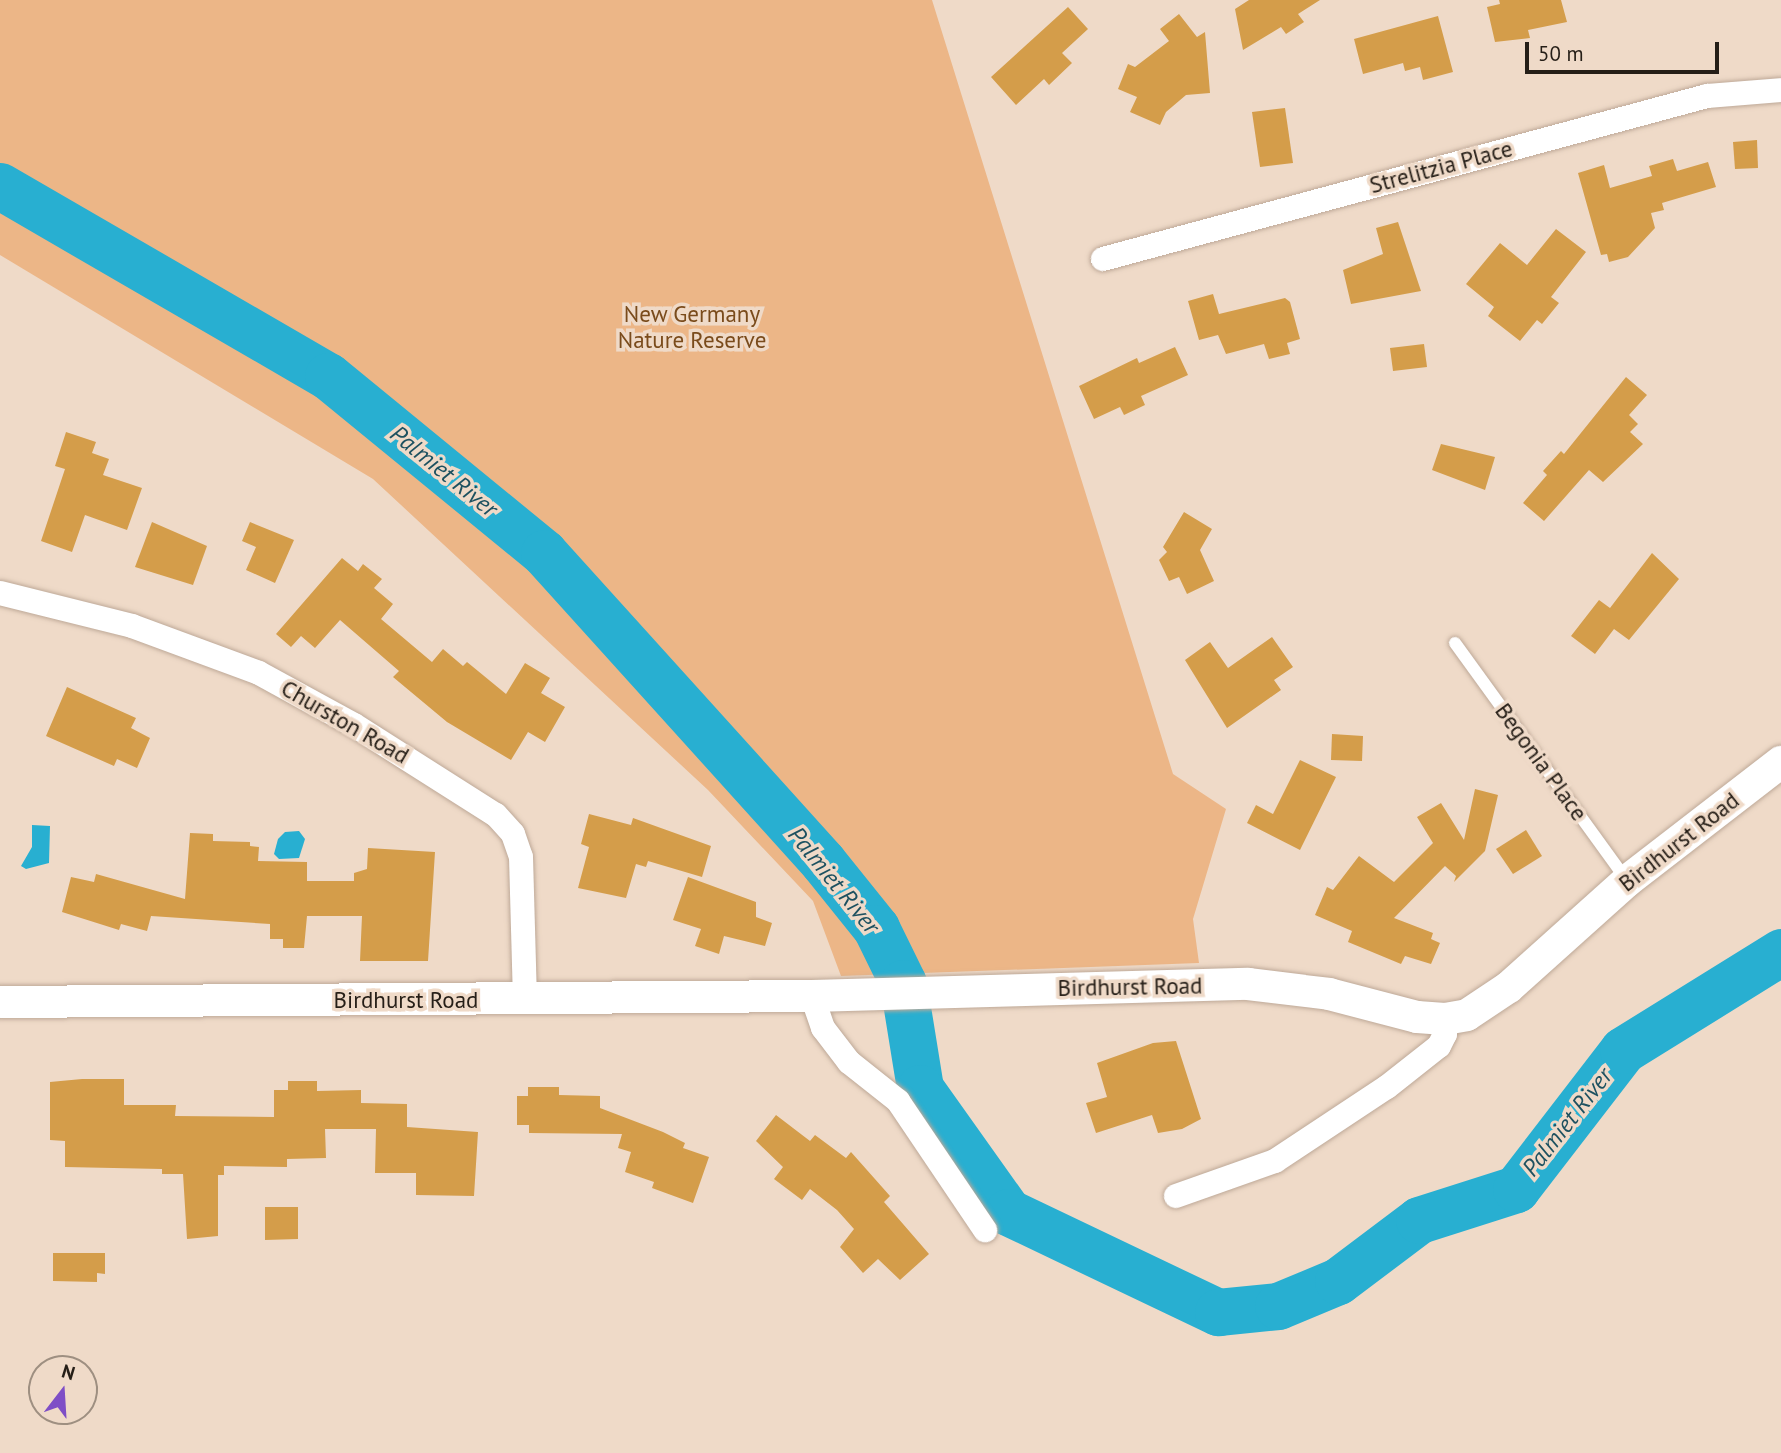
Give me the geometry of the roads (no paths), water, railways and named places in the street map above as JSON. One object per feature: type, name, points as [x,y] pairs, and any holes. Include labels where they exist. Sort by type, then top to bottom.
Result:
[{"type":"street","name":"Strelitzia Place","points":[[1103,259],[1707,96],[1781,90]]},
{"type":"street","name":"Churston Road","points":[[0,593],[132,626],[259,673],[354,724],[485,807],[513,834],[521,857],[525,999]]},
{"type":"street","name":"Birdhurst Road","points":[[0,1002],[812,996],[1248,984],[1329,994],[1417,1017],[1444,1019],[1466,1015],[1499,994],[1628,881],[1781,762]]},
{"type":"street","points":[[812,996],[823,1028],[849,1062],[898,1101],[985,1230]]},
{"type":"street","points":[[1176,1196],[1275,1161],[1376,1095],[1439,1046],[1445,1034],[1444,1019]]},
{"type":"lane","name":"Begonia Place","points":[[1455,643],[1628,881]]},
{"type":"water","points":[[32,825],[50,826],[49,863],[26,869],[21,866],[32,847]]},
{"type":"water","points":[[299,831],[305,839],[299,858],[279,859],[274,854],[278,839],[285,832]]},
{"type":"waterway","name":"Palmiet River","points":[[0,186],[328,376],[544,553],[823,862],[876,928],[903,983],[920,1088],[1008,1212],[1218,1312],[1278,1306],[1338,1281],[1419,1220],[1516,1189],[1623,1050],[1781,952]]},
{"type":"park label","name":"New Germany Nature Reserve","points":[[692,327]]}]
